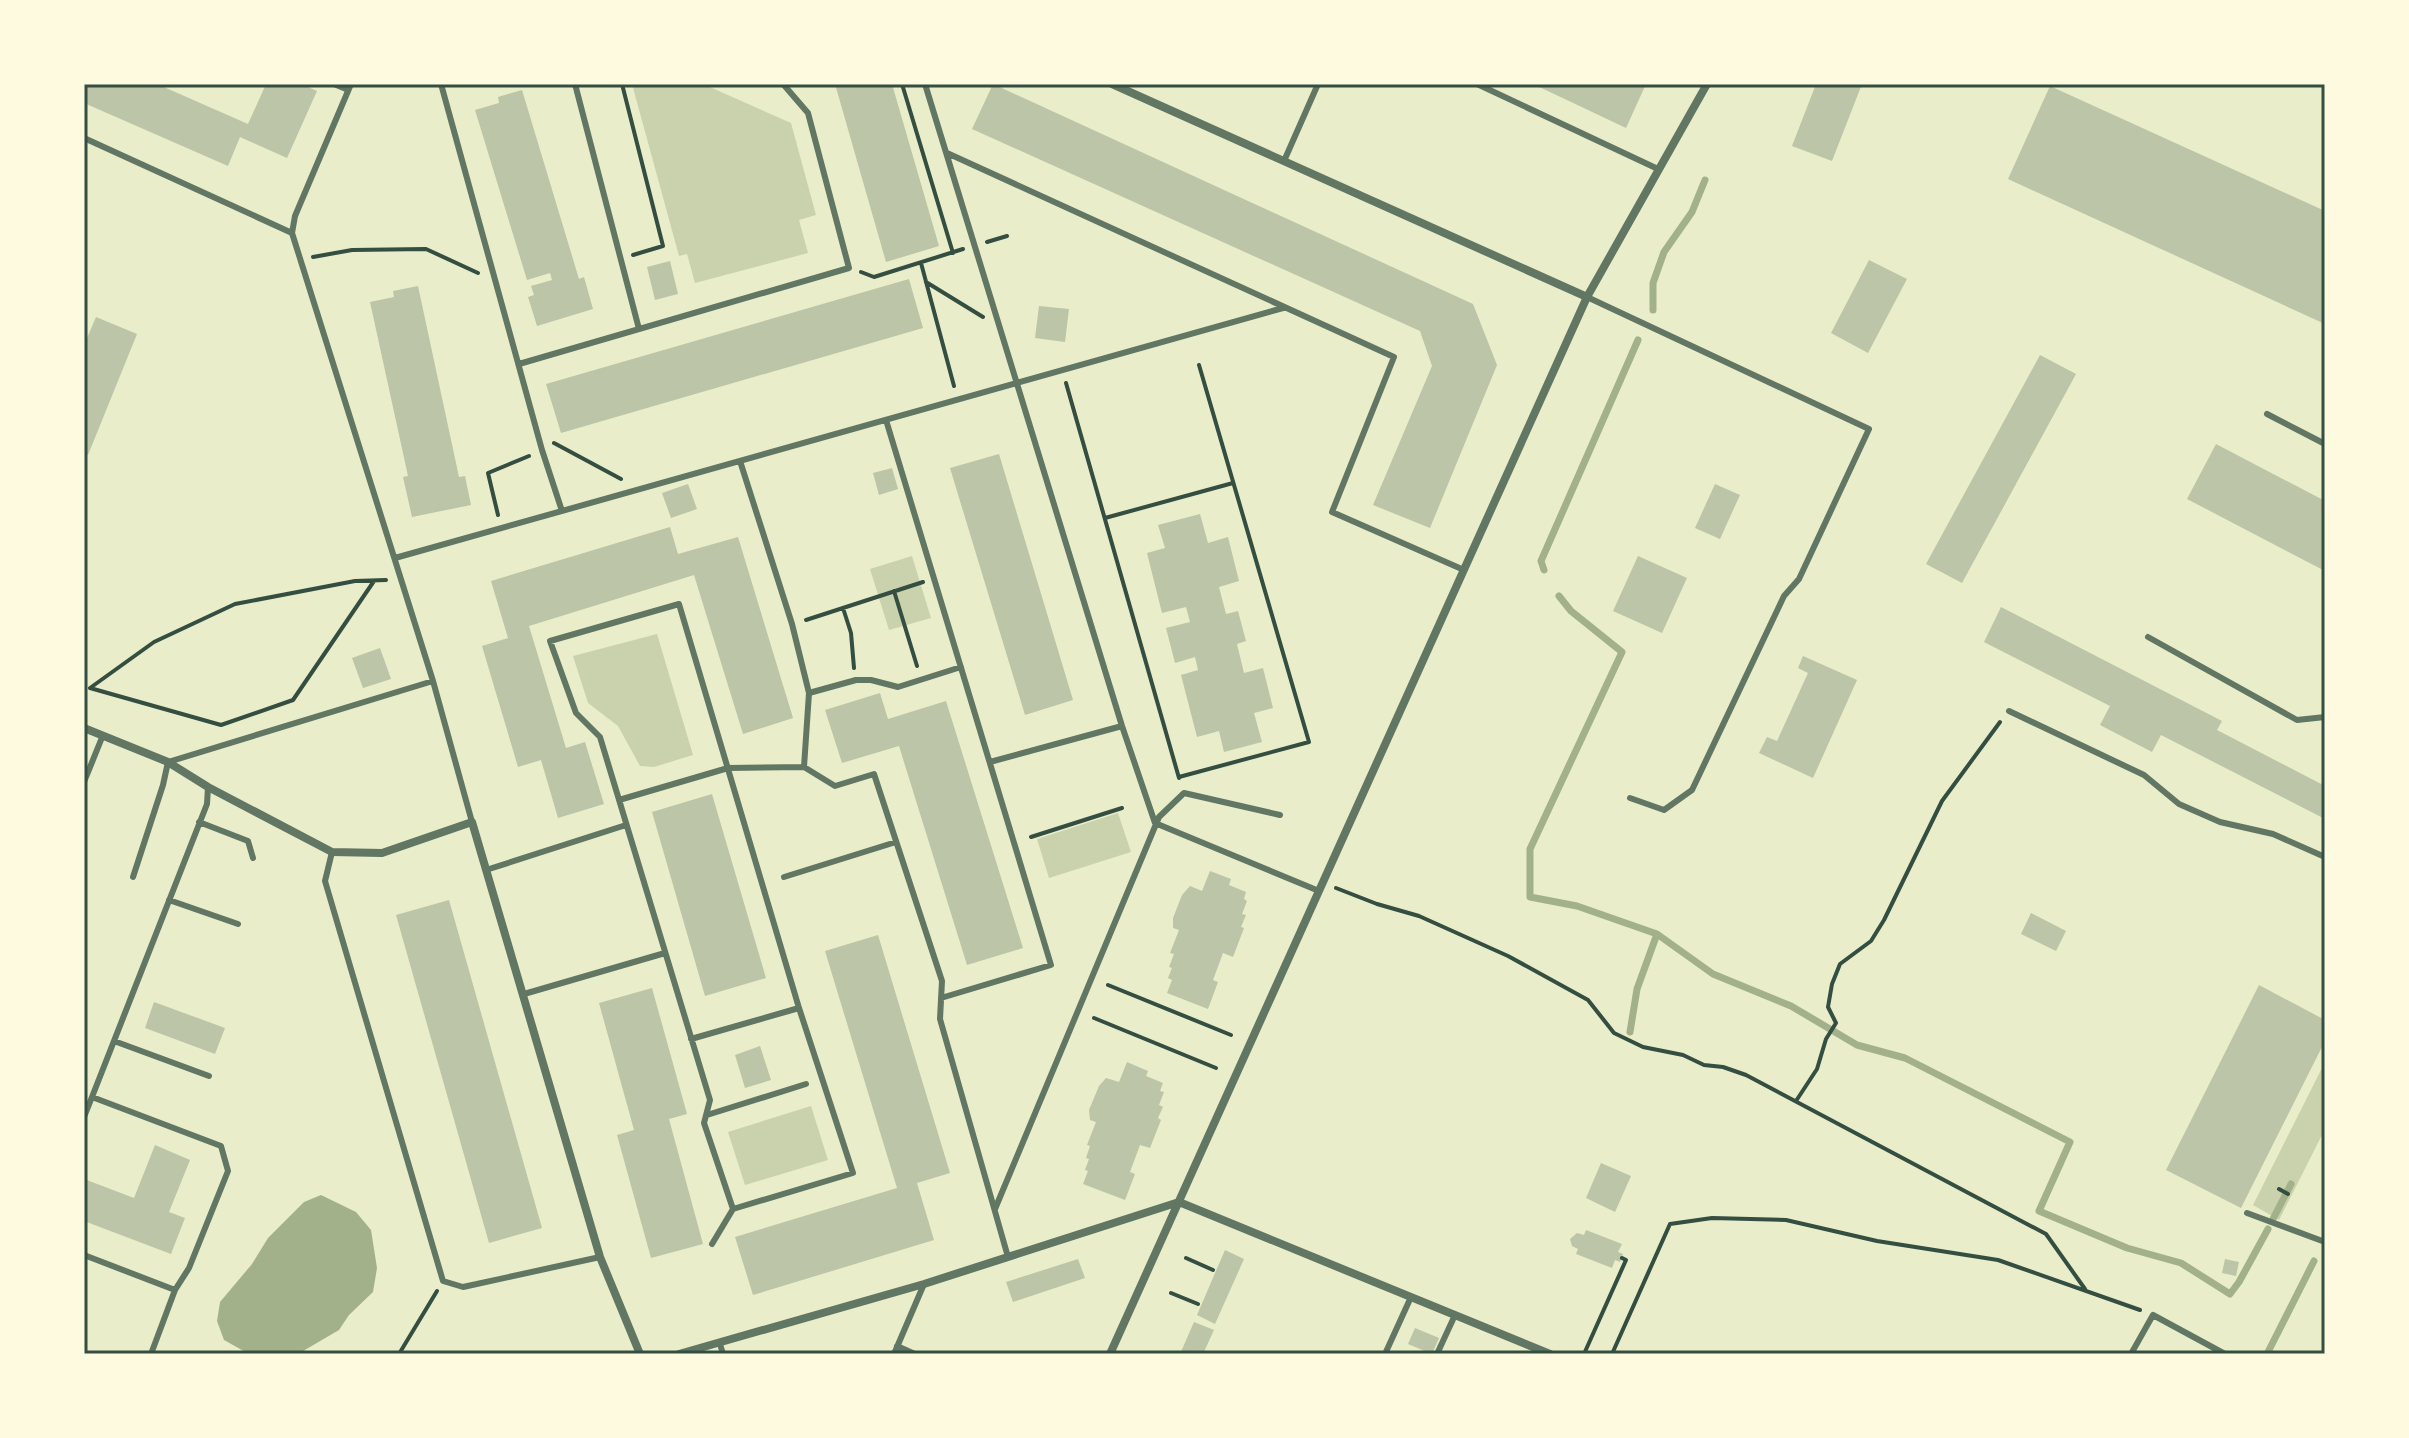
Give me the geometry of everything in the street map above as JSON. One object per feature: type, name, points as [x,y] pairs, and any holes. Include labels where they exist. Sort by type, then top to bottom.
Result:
[{"type":"street","points":[[1112,84],[1587,297]]},
{"type":"street","points":[[1110,1354],[1587,297],[1707,84]]},
{"type":"street","points":[[84,728],[168,762],[208,787],[332,852],[382,853],[472,822],[600,1257],[640,1354]]},
{"type":"street","points":[[679,1354],[924,1284],[1179,1202],[1550,1354]]},
{"type":"lane","points":[[334,84],[348,87],[295,216],[292,233],[433,681],[472,822]]},
{"type":"lane","points":[[441,84],[542,450],[562,511]]},
{"type":"lane","points":[[575,84],[639,329]]},
{"type":"lane","points":[[519,364],[849,268],[808,113],[783,84]]},
{"type":"lane","points":[[925,84],[1122,726],[1155,823]]},
{"type":"lane","points":[[1284,161],[1318,84]]},
{"type":"lane","points":[[1477,84],[1658,169]]},
{"type":"lane","points":[[84,138],[292,233]]},
{"type":"lane","points":[[947,153],[1394,357],[1332,512],[1464,570]]},
{"type":"lane","points":[[1587,297],[1869,429],[1799,579],[1784,596],[1692,790],[1664,810],[1630,798]]},
{"type":"lane","points":[[395,558],[1283,308]]},
{"type":"lane","points":[[2267,414],[2325,444]]},
{"type":"lane","points":[[886,420],[1051,965],[941,998]]},
{"type":"lane","points":[[740,461],[792,624],[809,693],[804,767]]},
{"type":"lane","points":[[712,1244],[733,1209],[853,1173],[799,1008],[679,604],[550,641],[576,713],[600,737],[710,1100],[704,1123],[733,1209]]},
{"type":"lane","points":[[2148,637],[2297,720],[2325,717]]},
{"type":"lane","points":[[809,693],[856,680],[871,680],[898,687],[961,667]]},
{"type":"lane","points":[[133,877],[168,762],[433,681]]},
{"type":"lane","points":[[2009,711],[2144,775],[2179,804],[2220,822],[2273,834],[2325,857]]},
{"type":"lane","points":[[990,762],[1122,726]]},
{"type":"lane","points":[[84,782],[103,735]]},
{"type":"lane","points":[[619,800],[728,768],[804,767],[835,786],[874,774],[942,981],[940,1019],[1008,1257]]},
{"type":"lane","points":[[84,1117],[207,804],[208,787]]},
{"type":"lane","points":[[995,1209],[1155,823],[1184,793],[1280,815]]},
{"type":"lane","points":[[199,822],[248,841],[253,858]]},
{"type":"lane","points":[[1155,823],[1321,887]]},
{"type":"lane","points":[[486,870],[626,825]]},
{"type":"lane","points":[[784,877],[896,842]]},
{"type":"lane","points":[[332,852],[325,881],[443,1281],[463,1287],[600,1257]]},
{"type":"lane","points":[[169,900],[238,924]]},
{"type":"lane","points":[[524,994],[665,953]]},
{"type":"lane","points":[[691,1039],[799,1008]]},
{"type":"lane","points":[[114,1041],[209,1076]]},
{"type":"lane","points":[[707,1115],[806,1084]]},
{"type":"lane","points":[[92,1097],[221,1146],[228,1171],[189,1268],[175,1290],[151,1354]]},
{"type":"lane","points":[[2247,1213],[2325,1242]]},
{"type":"lane","points":[[84,1255],[175,1290]]},
{"type":"lane","points":[[894,1354],[924,1284]]},
{"type":"lane","points":[[1385,1354],[1411,1297]]},
{"type":"lane","points":[[1437,1354],[1455,1315]]},
{"type":"lane","points":[[2131,1354],[2153,1315],[2225,1354]]},
{"type":"lane","points":[[720,1344],[723,1354]]},
{"type":"lane","points":[[897,1346],[915,1354]]},
{"type":"path","points":[[622,84],[663,246],[646,251]]},
{"type":"path","points":[[902,84],[953,253]]},
{"type":"path","points":[[849,268],[874,277],[1007,236]]},
{"type":"path","points":[[310,257],[352,250],[426,249],[495,281]]},
{"type":"path","points":[[921,263],[958,399]]},
{"type":"path","points":[[926,282],[1002,329]]},
{"type":"path","points":[[1175,784],[1179,777],[1309,742],[1199,365]]},
{"type":"path","points":[[1065,379],[1179,777]]},
{"type":"path","points":[[538,434],[641,489]]},
{"type":"path","points":[[501,528],[488,473],[542,450]]},
{"type":"path","points":[[1105,518],[1233,483]]},
{"type":"path","points":[[374,581],[293,700],[221,725],[90,688],[154,642],[235,604],[355,581],[402,580]]},
{"type":"path","points":[[818,615],[931,580]]},
{"type":"path","points":[[894,591],[919,676]]},
{"type":"path","points":[[843,608],[851,633],[855,676]]},
{"type":"path","points":[[1796,1101],[1817,1069],[1826,1039],[1836,1023],[1828,1007],[1840,964],[1871,941],[1942,801],[2009,711]]},
{"type":"path","points":[[1031,837],[1122,808]]},
{"type":"path","points":[[1321,887],[1419,916],[1508,956],[1588,1000],[1614,1033],[1643,1047],[1683,1055],[1704,1065],[1723,1067],[1746,1075],[1796,1101],[2046,1234],[2085,1289]]},
{"type":"path","points":[[1108,985],[1231,1035]]},
{"type":"path","points":[[1094,1018],[1216,1068]]},
{"type":"path","points":[[2279,1189],[2288,1194]]},
{"type":"path","points":[[1612,1354],[1670,1224],[1712,1218],[1786,1220],[1877,1241],[1998,1260],[2153,1315]]},
{"type":"path","points":[[1186,1258],[1213,1270]]},
{"type":"path","points":[[1584,1354],[1626,1260],[1622,1258]]},
{"type":"path","points":[[1171,1293],[1198,1304]]},
{"type":"path","points":[[399,1354],[431,1301]]},
{"type":"shaded area","points":[[632,84],[703,84],[791,123],[816,215],[799,220],[808,253],[695,283],[687,254],[679,256]]},
{"type":"shaded area","points":[[912,556],[931,618],[889,630],[870,569]]},
{"type":"shaded area","points":[[657,634],[693,755],[654,767],[640,766],[618,726],[588,703],[573,656]]},
{"type":"shaded area","points":[[1118,813],[1131,852],[1049,878],[1037,839]]},
{"type":"shaded area","points":[[2325,1062],[2325,1129],[2279,1220],[2253,1205]]},
{"type":"shaded area","points":[[811,1106],[828,1160],[745,1185],[728,1132]]},
{"type":"shaded area","points":[[321,1195],[356,1212],[371,1230],[377,1268],[373,1292],[349,1315],[339,1330],[298,1354],[249,1354],[224,1340],[217,1321],[220,1302],[252,1264],[268,1238],[304,1202]]},
{"type":"building","points":[[84,84],[157,84],[248,124],[266,84],[301,84],[317,91],[287,158],[240,137],[228,166],[84,103]]},
{"type":"building","points":[[835,84],[892,84],[939,246],[886,262]]},
{"type":"building","points":[[993,84],[1473,304],[1497,365],[1430,528],[1373,505],[1432,366],[1420,331],[972,129]]},
{"type":"building","points":[[1533,84],[1646,84],[1626,128]]},
{"type":"building","points":[[1816,84],[1862,84],[1832,161],[1792,146]]},
{"type":"building","points":[[2050,86],[2325,211],[2325,324],[2008,179]]},
{"type":"building","points":[[522,90],[579,279],[584,277],[593,309],[537,326],[528,297],[534,295],[531,286],[552,280],[550,273],[527,280],[475,110],[499,103],[498,97]]},
{"type":"building","points":[[1869,260],[1907,279],[1868,353],[1831,333]]},
{"type":"building","points":[[670,261],[678,294],[655,300],[647,267]]},
{"type":"building","points":[[909,279],[923,328],[561,433],[546,384]]},
{"type":"building","points":[[418,286],[459,477],[465,476],[471,505],[412,517],[403,477],[408,476],[370,302],[394,297],[393,291]]},
{"type":"building","points":[[1039,306],[1069,309],[1065,342],[1035,338]]},
{"type":"building","points":[[96,317],[137,334],[88,455],[84,454],[84,345]]},
{"type":"building","points":[[2040,355],[2076,374],[1962,583],[1926,564]]},
{"type":"building","points":[[2216,444],[2325,501],[2325,571],[2187,499]]},
{"type":"building","points":[[999,454],[1073,700],[1025,715],[950,468]]},
{"type":"building","points":[[892,468],[898,489],[879,495],[873,473]]},
{"type":"building","points":[[688,484],[697,509],[671,518],[662,493]]},
{"type":"building","points":[[1715,484],[1740,495],[1720,539],[1695,528]]},
{"type":"building","points":[[1200,514],[1208,543],[1228,537],[1239,581],[1219,587],[1226,614],[1238,611],[1246,641],[1237,644],[1244,673],[1263,668],[1273,708],[1254,713],[1262,742],[1224,752],[1219,731],[1197,737],[1181,675],[1198,670],[1195,657],[1175,663],[1166,628],[1190,622],[1186,607],[1162,613],[1147,553],[1165,548],[1158,525]]},
{"type":"building","points":[[670,527],[678,554],[738,537],[793,718],[743,734],[694,575],[529,626],[566,748],[585,742],[604,804],[558,818],[541,760],[518,767],[482,646],[508,638],[491,581]]},
{"type":"building","points":[[1638,556],[1687,578],[1662,633],[1613,611]]},
{"type":"building","points":[[2001,607],[2222,721],[2217,730],[2325,786],[2325,819],[2161,735],[2152,752],[2100,725],[2110,706],[1984,642]]},
{"type":"building","points":[[380,648],[391,679],[363,688],[352,658]]},
{"type":"building","points":[[1803,656],[1857,680],[1813,778],[1759,753],[1767,737],[1777,741],[1808,673],[1798,668]]},
{"type":"building","points":[[880,693],[888,719],[946,701],[1023,948],[967,965],[899,746],[842,763],[825,710]]},
{"type":"building","points":[[712,794],[766,978],[705,996],[652,812]]},
{"type":"building","points":[[1210,871],[1231,879],[1229,885],[1246,892],[1244,899],[1247,901],[1242,914],[1246,915],[1241,927],[1244,928],[1233,957],[1223,953],[1213,980],[1218,982],[1208,1009],[1167,993],[1172,980],[1168,978],[1172,968],[1169,967],[1174,954],[1170,953],[1179,930],[1173,928],[1173,918],[1182,895],[1190,886],[1202,891]]},
{"type":"building","points":[[449,900],[542,1228],[489,1243],[396,915]]},
{"type":"building","points":[[2031,913],[2066,931],[2056,951],[2021,934]]},
{"type":"building","points":[[878,935],[950,1173],[917,1183],[934,1240],[753,1295],[735,1237],[897,1188],[825,951]]},
{"type":"building","points":[[2259,985],[2325,1020],[2325,1041],[2241,1208],[2166,1170]]},
{"type":"building","points":[[652,988],[687,1114],[669,1119],[703,1244],[651,1258],[617,1135],[634,1130],[599,1003]]},
{"type":"building","points":[[154,1002],[225,1028],[215,1054],[145,1028]]},
{"type":"building","points":[[760,1046],[771,1080],[745,1088],[735,1055]]},
{"type":"building","points":[[1127,1062],[1148,1071],[1146,1076],[1163,1083],[1160,1091],[1164,1092],[1159,1105],[1163,1107],[1158,1118],[1161,1120],[1150,1148],[1140,1145],[1130,1172],[1135,1174],[1125,1200],[1083,1184],[1088,1171],[1085,1170],[1090,1146],[1087,1145],[1096,1122],[1090,1120],[1089,1110],[1099,1086],[1106,1078],[1119,1082]]},
{"type":"building","points":[[155,1145],[190,1160],[169,1212],[185,1218],[171,1254],[84,1221],[84,1179],[134,1198]]},
{"type":"building","points":[[1601,1163],[1631,1176],[1615,1212],[1586,1198]]},
{"type":"building","points":[[1586,1230],[1622,1244],[1618,1252],[1623,1254],[1620,1262],[1615,1260],[1612,1268],[1576,1254],[1578,1249],[1572,1246],[1570,1239],[1577,1233],[1584,1235]]},
{"type":"building","points":[[1225,1250],[1244,1259],[1215,1324],[1197,1315]]},
{"type":"building","points":[[1078,1259],[1085,1278],[1013,1302],[1006,1282]]},
{"type":"building","points":[[2225,1259],[2239,1262],[2236,1276],[2222,1273]]},
{"type":"building","points":[[1194,1322],[1214,1330],[1203,1354],[1180,1354]]},
{"type":"building","points":[[1415,1328],[1439,1338],[1432,1354],[1408,1344]]},
{"type":"waterway","points":[[1653,310],[1653,283],[1664,252],[1692,212],[1705,180]]},
{"type":"waterway","points":[[1544,570],[1541,561],[1638,340]]},
{"type":"waterway","points":[[1559,596],[1571,611],[1622,652],[1530,849],[1530,897],[1577,906],[1657,934],[1713,974],[1791,1006],[1857,1045],[1905,1058],[2070,1142],[2039,1211],[2127,1248],[2181,1263],[2230,1294],[2268,1229]]},
{"type":"waterway","points":[[1630,1032],[1637,989],[1657,934]]},
{"type":"waterway","points":[[2273,1219],[2291,1184]]},
{"type":"waterway","points":[[2267,1354],[2314,1261]]}]
